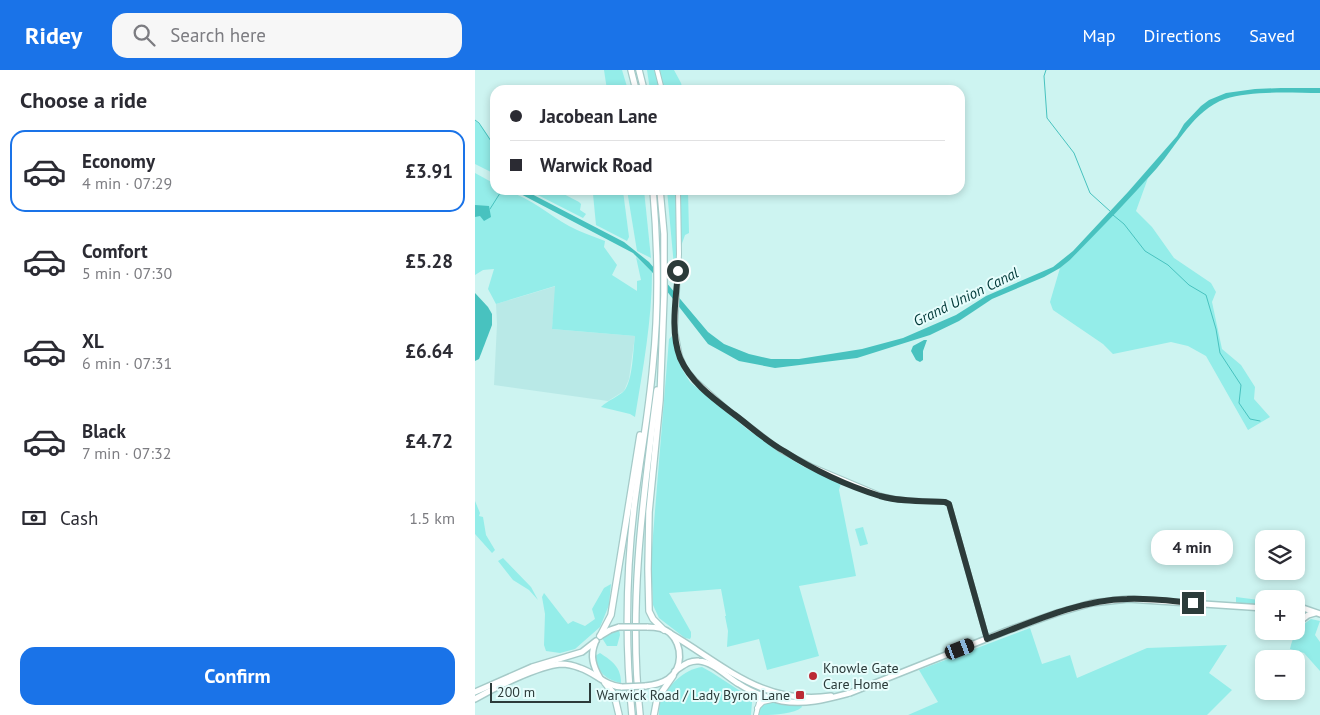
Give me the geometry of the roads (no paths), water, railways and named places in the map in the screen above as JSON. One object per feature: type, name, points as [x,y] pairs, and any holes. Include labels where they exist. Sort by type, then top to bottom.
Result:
[{"type":"highway","points":[[631,70],[635,85]]},
{"type":"highway","points":[[639,70],[642,85]]},
{"type":"highway","points":[[632,715],[627,642],[629,572],[634,509],[653,365],[655,336],[657,259],[653,195]]},
{"type":"highway","points":[[660,195],[664,295],[660,400],[649,512],[648,578],[649,611],[653,619],[664,630]]},
{"type":"highway","points":[[640,715],[635,643],[637,574],[641,510],[660,366],[663,326]]},
{"type":"highway","points":[[598,638],[611,615],[655,336]]},
{"type":"highway","points":[[654,715],[657,699],[674,674]]},
{"type":"highway","points":[[603,681],[614,694],[619,715]]},
{"type":"main road","points":[[475,699],[517,679],[561,664],[582,668],[603,681],[622,687],[645,686],[664,682],[690,662],[702,661],[739,684],[778,700],[824,701],[1057,613],[1107,600],[1148,600],[1255,607]]},
{"type":"main road","points":[[1305,609],[1318,613]]},
{"type":"main road","points":[[1305,618],[1318,613]]},
{"type":"main road","points":[[476,691],[532,667],[581,652],[598,638],[619,628],[647,627],[664,630],[752,684],[784,696],[823,697],[850,692]]},
{"type":"main road","points":[[670,634],[678,646],[680,656],[674,674]]},
{"type":"main road","points":[[598,638],[593,649],[593,662],[603,681]]},
{"type":"main road","points":[[729,671],[761,694]]},
{"type":"street","points":[[657,70],[661,85]]},
{"type":"street","points":[[678,195],[679,254],[675,330],[676,342],[685,368],[705,391],[782,451],[838,479],[882,496],[901,500],[945,502],[949,504],[987,639]]},
{"type":"street","points":[[752,690],[757,700],[757,708]]},
{"type":"street","points":[[756,715],[761,694]]},
{"type":"street","points":[[757,708],[763,702],[778,700]]},
{"type":"waterway","points":[[1046,70],[1044,76],[1047,118],[1074,153],[1090,193],[1111,212]]},
{"type":"waterway","points":[[475,120],[490,140]]},
{"type":"waterway","points":[[490,209],[499,195]]},
{"type":"waterway","points":[[1113,215],[1124,224],[1145,251],[1168,265],[1189,285],[1206,295],[1216,329],[1220,353],[1241,385],[1239,403],[1250,419],[1260,421]]},
{"type":"place","name":"Knowle Gate Care Home","points":[[813,676]]},
{"type":"place","name":"Warwick Road / Lady Byron Lane","points":[[800,695]]},
{"type":"water label","name":"Grand Union Canal","points":[[966,297]]}]
